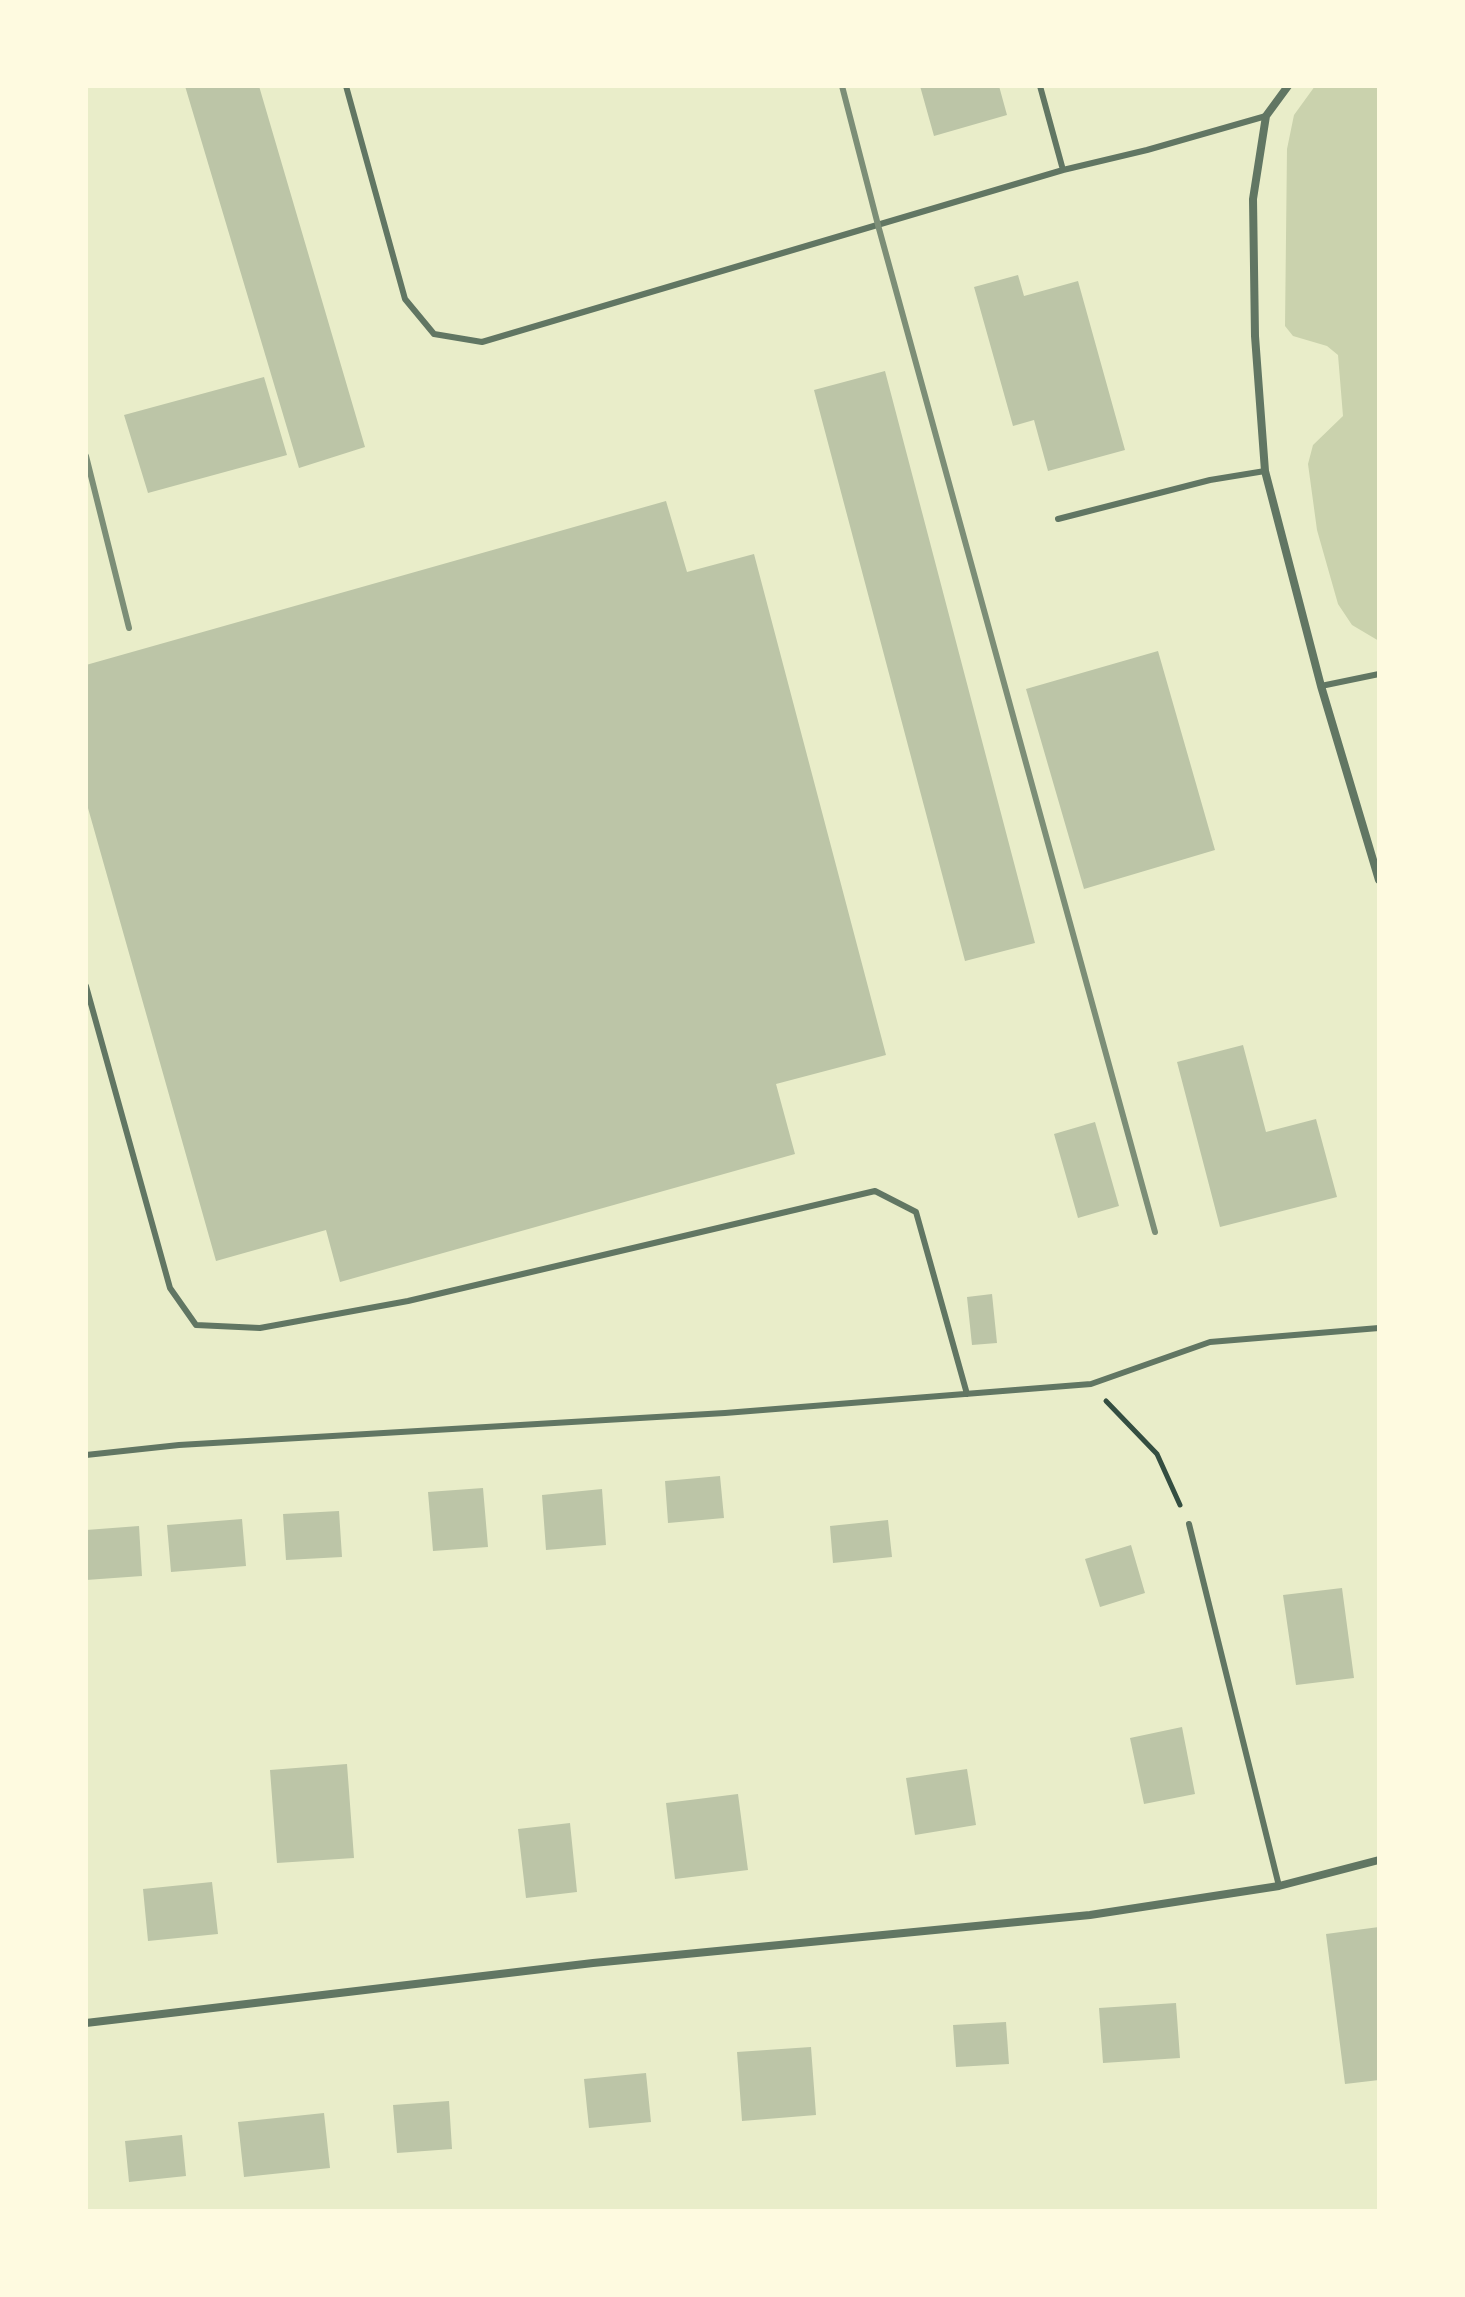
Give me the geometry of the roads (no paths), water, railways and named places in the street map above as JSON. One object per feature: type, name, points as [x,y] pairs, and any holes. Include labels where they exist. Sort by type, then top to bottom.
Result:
[{"type":"street","points":[[1288,86],[1266,116],[1253,199],[1255,336],[1265,471],[1321,686],[1379,880]]},
{"type":"street","points":[[86,2023],[593,1963],[1090,1915],[1279,1886],[1379,1860]]},
{"type":"lane","points":[[346,86],[405,299],[434,334],[482,342],[1063,170],[1266,116]]},
{"type":"lane","points":[[1040,86],[1063,170]]},
{"type":"lane","points":[[1058,519],[1210,480],[1265,471]]},
{"type":"lane","points":[[1321,686],[1379,674]]},
{"type":"lane","points":[[86,986],[170,1288],[196,1325],[260,1328],[408,1301],[875,1191],[916,1212],[967,1394]]},
{"type":"lane","points":[[86,1455],[179,1445],[725,1413],[1091,1384],[1210,1342],[1379,1328]]},
{"type":"lane","points":[[1189,1524],[1279,1886]]},
{"type":"railway","points":[[842,86],[1155,1232]]},
{"type":"railway","points":[[86,456],[129,628]]}]
